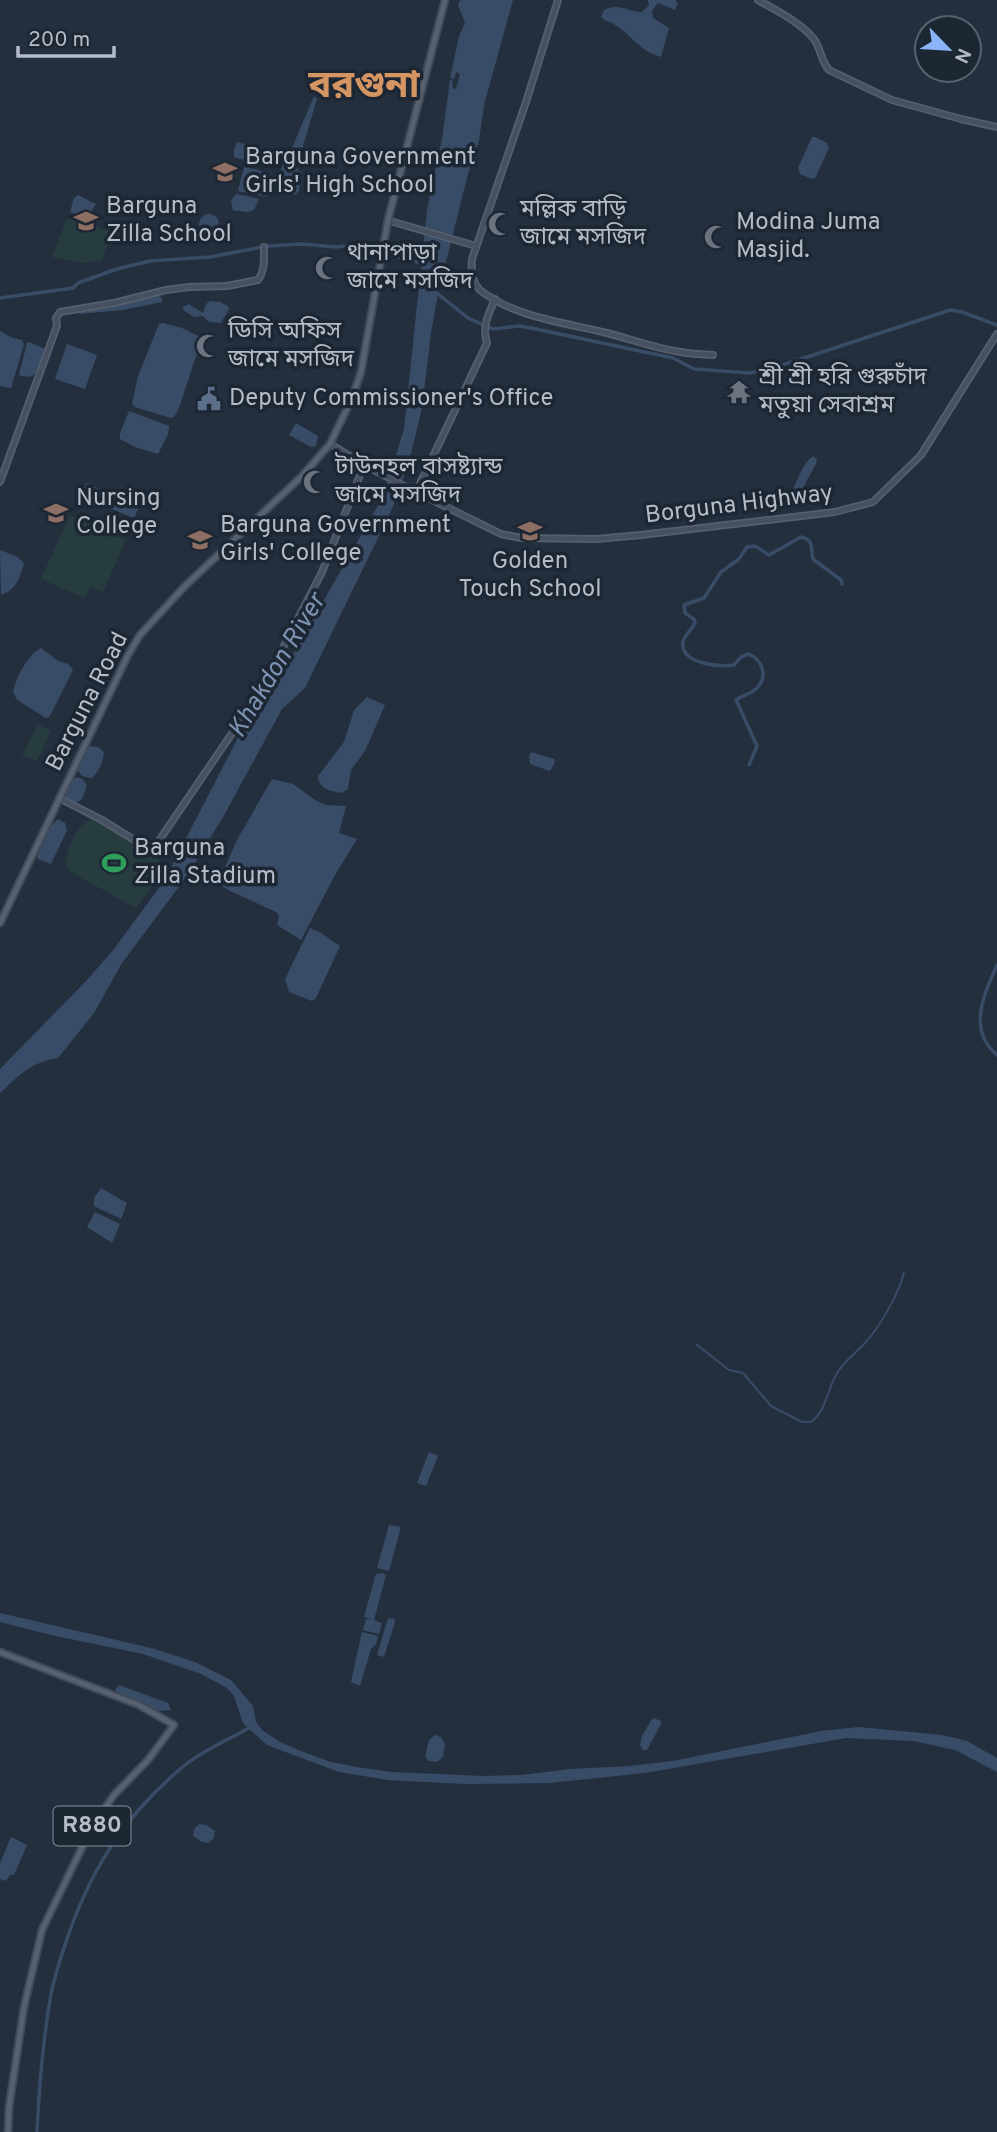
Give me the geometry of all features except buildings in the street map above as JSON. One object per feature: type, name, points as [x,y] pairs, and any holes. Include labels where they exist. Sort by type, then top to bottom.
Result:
[{"type":"main road","name":"Barguna Road","points":[[0,923],[140,635],[184,587],[302,477],[330,444],[361,372],[384,241],[446,0]]},
{"type":"main road","name":"Barguna Road","points":[[386,234],[446,0]]},
{"type":"main road","name":"R880","points":[[0,1652],[139,1705],[174,1725],[138,1772],[114,1795],[90,1829],[42,1930],[24,2007],[9,2107],[8,2132]]},
{"type":"street","points":[[558,0],[476,246],[472,263],[475,284],[495,299],[536,317],[676,352],[713,355]]},
{"type":"street","points":[[758,0],[801,26],[816,41],[823,63],[829,70],[892,100],[997,127]]},
{"type":"street","points":[[390,221],[476,246]]},
{"type":"street","points":[[0,482],[60,312],[178,289],[228,286],[258,280],[264,264],[264,247]]},
{"type":"street","points":[[416,492],[488,343],[484,333],[495,299]]},
{"type":"street","name":"Borguna Highway","points":[[330,444],[379,474],[501,534],[521,538],[596,539],[835,512],[873,502],[921,455],[995,336]]},
{"type":"street","points":[[60,798],[152,851],[256,698],[322,572],[364,465]]},
{"type":"green space","points":[[218,161],[237,165],[232,181],[215,178]]},
{"type":"green space","points":[[68,217],[112,232],[102,260],[84,263],[52,257]]},
{"type":"green space","points":[[70,515],[126,540],[103,592],[90,587],[85,598],[41,579]]},
{"type":"green space","points":[[38,724],[51,731],[37,761],[22,755]]},
{"type":"green space","name":"Barguna Zilla Stadium","points":[[94,817],[135,841],[162,861],[164,870],[136,908],[69,871],[65,865],[74,838],[82,826]]},
{"type":"water","points":[[460,0],[513,0],[484,105],[479,140],[438,294],[422,408],[408,466],[391,511],[305,688],[282,709],[223,817],[187,876],[122,963],[94,1013],[58,1058],[32,1066],[0,1093],[0,1069],[88,979],[114,949],[164,881],[240,734],[280,677],[384,495],[404,429],[427,210],[442,139],[450,80],[453,81],[452,88],[456,89],[460,74],[456,72],[454,79],[450,78],[459,36],[465,23],[458,5]]},
{"type":"water","points":[[648,0],[675,0],[678,3],[675,10],[658,3],[652,11],[653,18],[669,28],[661,57],[647,51],[621,29],[601,17],[604,10],[614,7],[642,12],[649,5]]},
{"type":"water","points":[[314,96],[317,99],[300,156],[290,153]]},
{"type":"water","points":[[812,137],[827,143],[829,148],[815,178],[812,179],[800,174],[798,168]]},
{"type":"water","points":[[237,142],[262,149],[261,156],[251,165],[245,164],[244,160],[234,157]]},
{"type":"water","points":[[284,162],[297,164],[298,170],[302,172],[299,191],[295,195],[274,188]]},
{"type":"water","points":[[244,167],[272,176],[267,197],[238,191]]},
{"type":"water","points":[[236,194],[259,199],[254,210],[233,210],[231,201]]},
{"type":"water","points":[[78,195],[96,204],[88,218],[70,212],[74,198]]},
{"type":"water","points":[[205,214],[213,214],[219,224],[213,234],[205,234],[199,228],[199,220]]},
{"type":"water","points":[[156,295],[162,298],[162,302],[123,310],[79,314],[82,310]]},
{"type":"water","points":[[210,301],[228,306],[221,323],[209,322],[203,316],[194,317],[183,310],[183,307],[189,304],[203,313]]},
{"type":"water","points":[[159,324],[182,328],[202,338],[179,408],[174,417],[170,418],[132,404],[138,376]]},
{"type":"water","points":[[0,331],[22,340],[24,344],[11,388],[0,386]]},
{"type":"water","points":[[29,342],[45,349],[35,374],[25,377],[19,375]]},
{"type":"water","points":[[67,344],[97,355],[85,389],[55,379]]},
{"type":"water","points":[[129,411],[169,426],[158,454],[120,439]]},
{"type":"water","points":[[296,423],[318,436],[316,446],[311,447],[289,435]]},
{"type":"water","points":[[813,456],[817,460],[816,464],[799,495],[794,495],[792,492],[801,472]]},
{"type":"water","points":[[86,483],[140,505],[134,518],[81,496]]},
{"type":"water","points":[[0,550],[18,557],[24,564],[14,586],[1,595]]},
{"type":"water","points":[[41,648],[58,661],[68,664],[73,670],[52,712],[46,718],[17,700],[13,692],[23,667]]},
{"type":"water","points":[[367,697],[385,705],[365,751],[351,770],[348,789],[342,793],[326,789],[320,784],[318,776],[344,742],[354,710]]},
{"type":"water","points":[[89,746],[98,747],[104,752],[100,766],[91,778],[82,776],[78,771],[79,763]]},
{"type":"water","points":[[531,752],[554,759],[550,771],[530,764]]},
{"type":"water","points":[[76,777],[83,779],[87,786],[82,799],[76,803],[65,795],[69,784]]},
{"type":"water","points":[[272,779],[293,784],[326,805],[346,806],[339,833],[357,839],[301,940],[277,925],[279,916],[276,912],[218,883],[237,840]]},
{"type":"water","points":[[58,819],[65,823],[67,830],[51,864],[38,859],[37,856],[50,827]]},
{"type":"water","points":[[310,928],[340,946],[316,998],[312,1001],[289,992],[285,979]]},
{"type":"water","points":[[101,1188],[127,1203],[121,1219],[94,1206],[94,1198]]},
{"type":"water","points":[[95,1212],[120,1224],[112,1243],[87,1227]]},
{"type":"water","points":[[429,1452],[438,1456],[426,1486],[417,1483]]},
{"type":"water","points":[[389,1525],[401,1527],[389,1571],[377,1568]]},
{"type":"water","points":[[376,1574],[386,1575],[374,1620],[382,1623],[379,1634],[363,1630],[366,1619],[373,1620],[364,1617]]},
{"type":"water","points":[[0,1613],[151,1648],[195,1662],[231,1680],[253,1706],[256,1722],[262,1730],[280,1742],[331,1762],[357,1767],[391,1772],[521,1775],[673,1761],[821,1731],[859,1727],[942,1735],[967,1741],[997,1758],[997,1772],[955,1750],[914,1741],[846,1738],[645,1773],[549,1783],[465,1784],[388,1780],[339,1772],[267,1745],[243,1723],[234,1696],[227,1688],[201,1674],[143,1654],[0,1622]]},
{"type":"water","points":[[388,1618],[394,1619],[395,1622],[384,1657],[377,1655]]},
{"type":"water","points":[[362,1632],[378,1636],[371,1649],[360,1686],[351,1682]]},
{"type":"water","points":[[119,1685],[168,1703],[171,1710],[159,1711],[120,1694],[115,1690]]},
{"type":"water","points":[[654,1718],[661,1721],[661,1724],[647,1750],[643,1750],[640,1745],[642,1736]]},
{"type":"water","points":[[435,1735],[441,1737],[445,1744],[443,1757],[437,1762],[429,1761],[425,1757],[429,1740]]},
{"type":"water","points":[[199,1824],[215,1831],[214,1838],[208,1843],[193,1836],[194,1829]]},
{"type":"water","points":[[11,1837],[27,1845],[14,1875],[10,1875],[6,1881],[0,1879],[0,1863]]},
{"type":"waterway","points":[[0,298],[73,288],[78,283],[117,269],[150,261],[210,257],[268,246],[344,246],[425,264]]},
{"type":"waterway","points":[[438,294],[468,318],[493,329],[519,326],[673,358],[694,369],[750,373],[780,366],[950,310],[997,325]]},
{"type":"waterway","points":[[749,765],[757,746],[736,700],[752,692],[761,683],[763,672],[759,662],[749,654],[741,657],[734,665],[710,664],[688,655],[683,642],[695,623],[694,619],[685,613],[684,605],[704,598],[721,572],[739,559],[747,547],[755,546],[769,555],[801,537],[810,542],[813,559],[841,580],[842,584]]},
{"type":"waterway","points":[[997,965],[983,1000],[980,1023],[988,1045],[997,1055]]},
{"type":"waterway","points":[[696,1344],[729,1370],[743,1373],[771,1406],[802,1422],[811,1422],[823,1407],[839,1370],[871,1336],[882,1319],[894,1299],[904,1272]]},
{"type":"waterway","points":[[37,2132],[42,2063],[52,1988],[74,1921],[97,1870],[126,1825],[163,1784],[200,1754],[249,1728]]},
{"type":"place","name":"Barguna Government Girls' High School","points":[[225,172]]},
{"type":"place","name":"Barguna Zilla School","points":[[86,221]]},
{"type":"place","name":"মল্লিক বাড়ি জামে মসজিদ","points":[[500,224]]},
{"type":"place","name":"Modina Juma Masjid.","points":[[716,237]]},
{"type":"place","name":"থানাপাড়া জামে মসজিদ","points":[[327,268]]},
{"type":"place","name":"ডিসি অফিস জামে মসজিদ","points":[[208,346]]},
{"type":"place","name":"শ্রী শ্রী হরি গুরুচাঁদ মতুয়া সেবাশ্রম","points":[[739,392]]},
{"type":"place","name":"Deputy Commissioner's Office","points":[[209,399]]},
{"type":"place","name":"টাউনহল বাসষ্ট্যান্ড জামে মসজিদ","points":[[315,482]]},
{"type":"place","name":"Nursing College","points":[[56,513]]},
{"type":"place","name":"Golden Touch School","points":[[530,531]]},
{"type":"place","name":"Barguna Government Girls' College","points":[[200,540]]},
{"type":"place","name":"Barguna Zilla Stadium","points":[[114,863]]},
{"type":"district","name":"বরগুনা","points":[[364,87]]},
{"type":"water label","name":"Khakdon River","points":[[278,666]]}]
